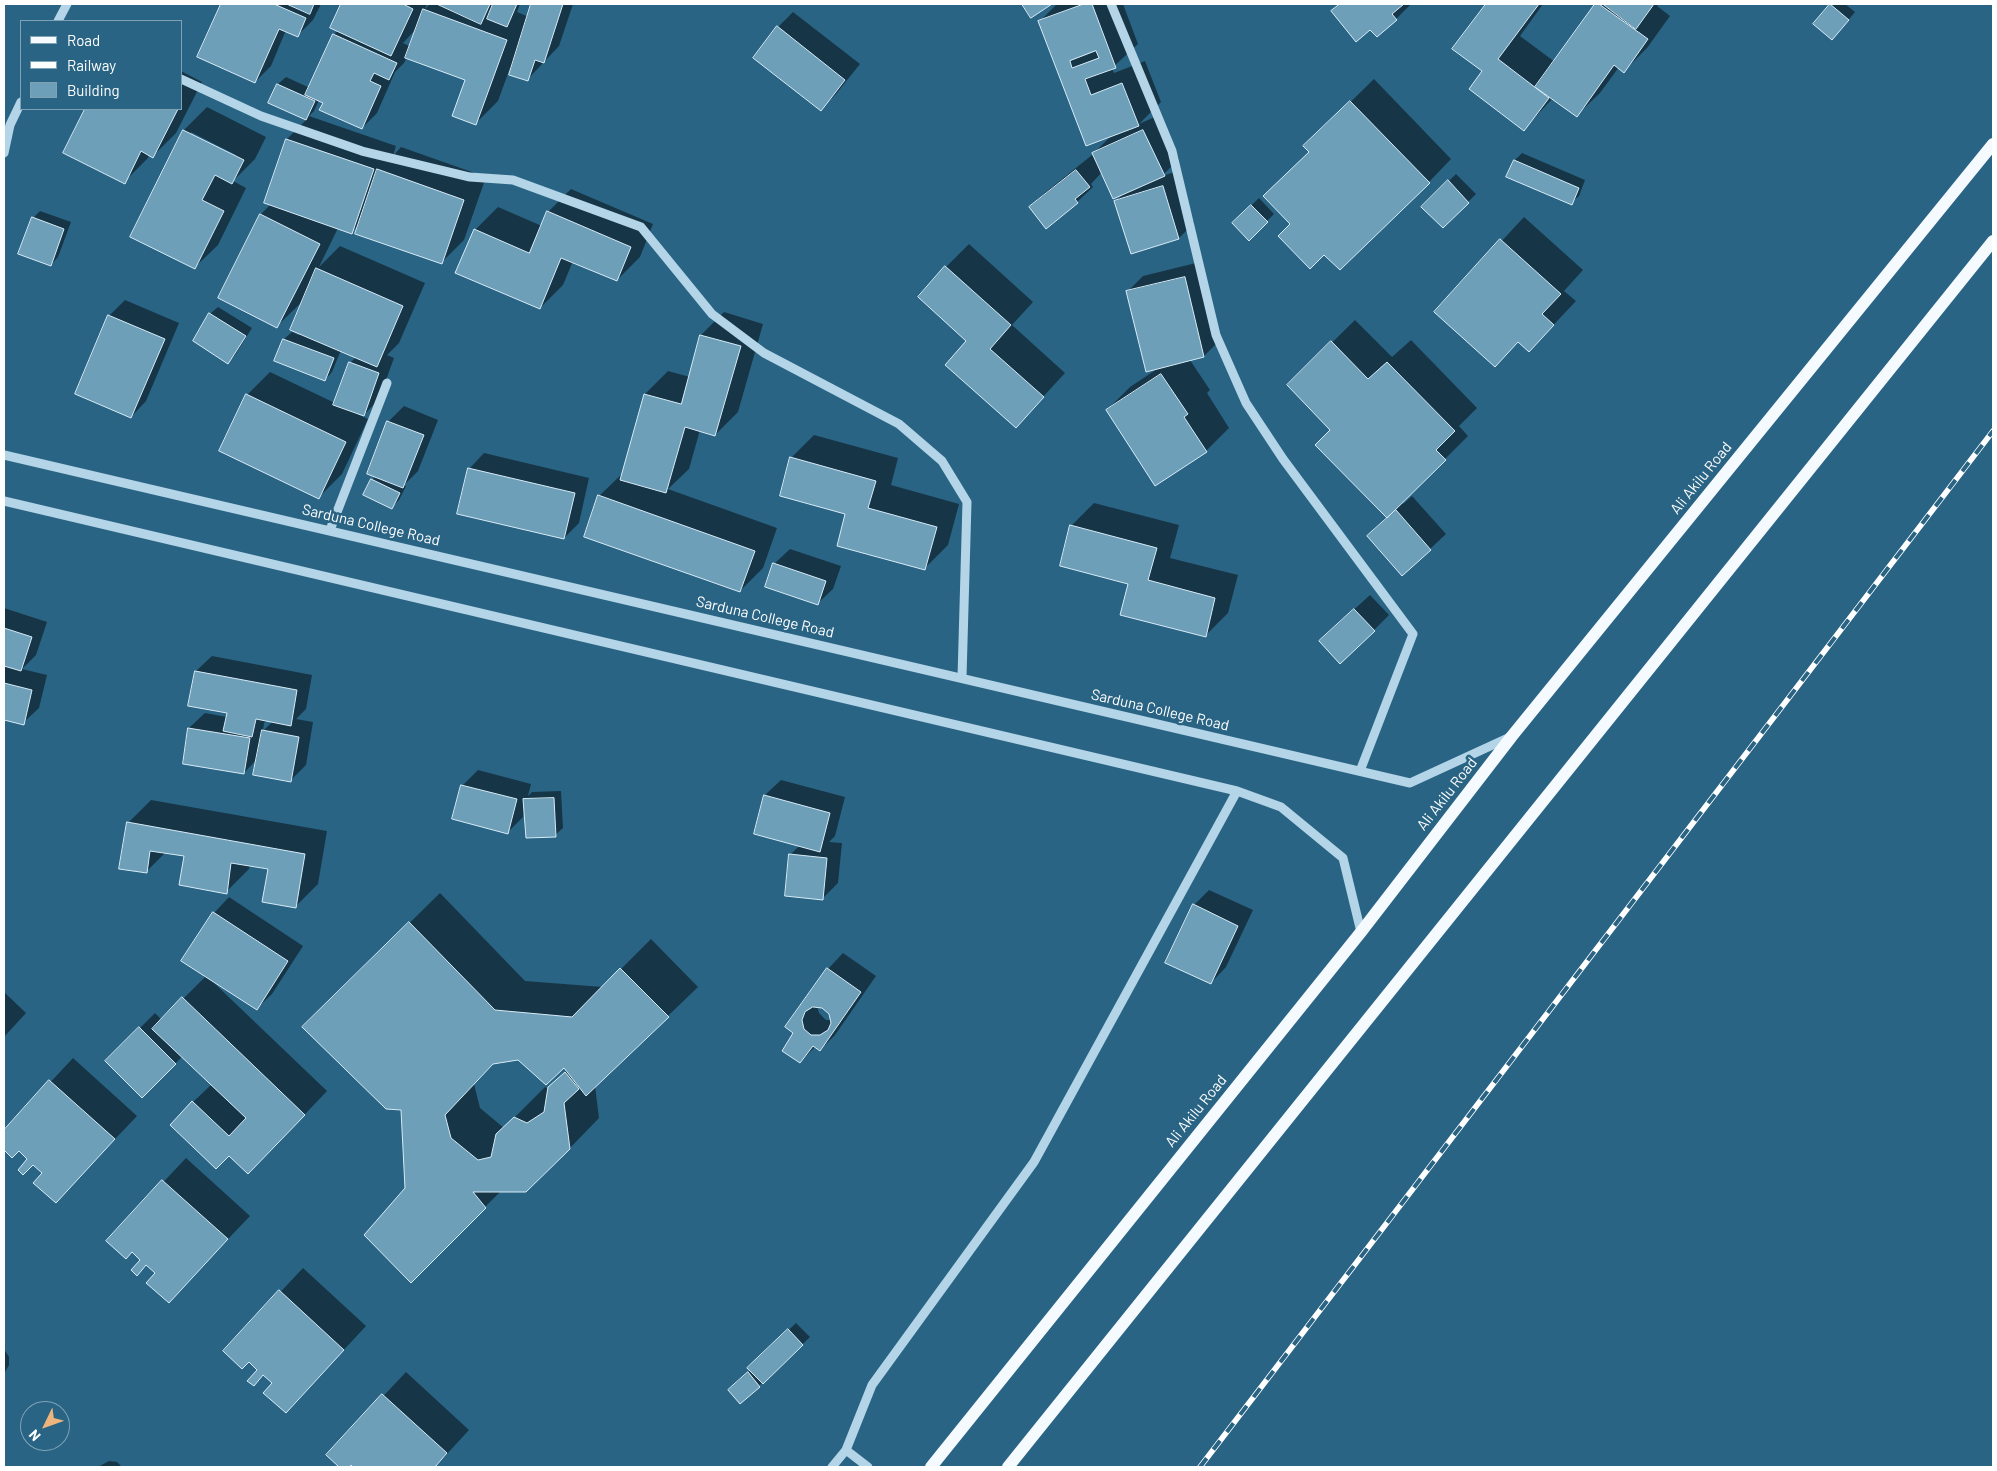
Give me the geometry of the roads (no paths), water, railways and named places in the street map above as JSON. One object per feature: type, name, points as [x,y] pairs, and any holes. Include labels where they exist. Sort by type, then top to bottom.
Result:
[{"type":"main road","name":"Ali Akilu Road","points":[[931,1467],[1362,932],[1512,736],[1993,144]]},
{"type":"main road","points":[[1008,1467],[1993,241]]},
{"type":"street","points":[[59,20],[67,4]]},
{"type":"street","points":[[1112,4],[1172,151],[1216,335],[1246,403],[1283,459],[1413,634],[1360,771]]},
{"type":"street","points":[[182,79],[261,116],[362,151],[470,177],[513,180],[641,227],[712,314],[764,353],[899,424],[942,461],[968,502],[962,677]]},
{"type":"street","points":[[4,153],[7,124],[20,104]]},
{"type":"street","points":[[330,530],[387,383]]},
{"type":"street","name":"Sarduna College Road","points":[[4,455],[1410,783],[1512,736]]},
{"type":"street","points":[[4,501],[1237,791],[1281,807],[1343,858],[1362,932]]},
{"type":"street","points":[[832,1467],[846,1450],[872,1385],[1034,1162],[1237,791]]},
{"type":"street","points":[[846,1450],[868,1467]]},
{"type":"railway","points":[[1200,1467],[1993,431]]}]
